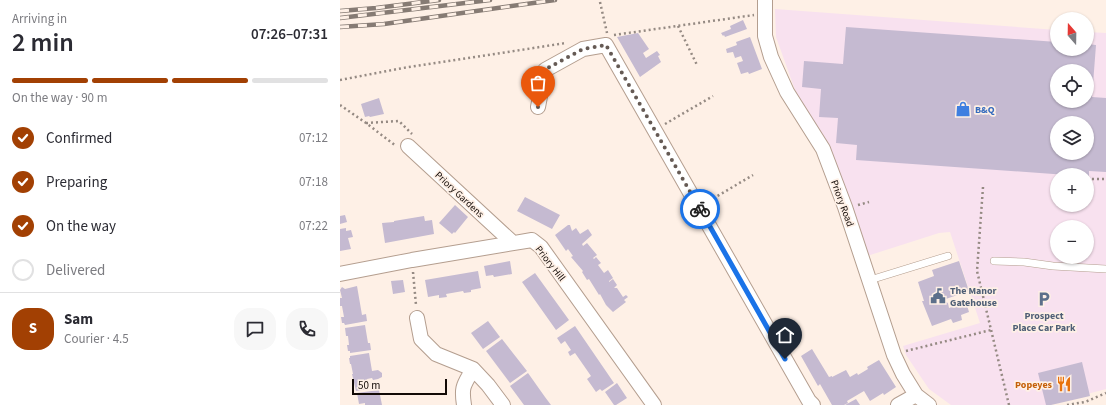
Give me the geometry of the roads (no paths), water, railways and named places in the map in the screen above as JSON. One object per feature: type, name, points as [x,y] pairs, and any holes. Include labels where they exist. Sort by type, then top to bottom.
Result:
[{"type":"street","name":"Priory Road","points":[[766,6],[765,36],[772,57],[787,92],[823,149],[845,207],[894,355],[903,374],[916,395],[929,405]]},
{"type":"street","points":[[538,107],[544,70],[583,49],[606,45],[809,401],[813,405]]},
{"type":"street","name":"Priory Gardens","points":[[408,146],[513,243]]},
{"type":"street","name":"Priory Hill","points":[[340,274],[412,260],[532,240],[540,247],[654,405]]},
{"type":"street","points":[[417,318],[421,339],[436,354],[473,369],[488,385],[503,405]]},
{"type":"street","points":[[464,405],[462,391],[463,385],[473,369]]},
{"type":"street","points":[[898,405],[916,395]]},
{"type":"lane","points":[[870,280],[948,256]]},
{"type":"lane","points":[[994,262],[1024,262],[1053,266],[1106,268]]},
{"type":"railway","points":[[340,11],[439,0]]},
{"type":"railway","points":[[340,18],[490,0]]},
{"type":"railway","points":[[340,27],[384,24],[555,0]]},
{"type":"place","name":"B&Q","points":[[963,109]]},
{"type":"place","name":"The Manor Gatehouse","points":[[938,296]]},
{"type":"place","name":"Prospect Place Car Park","points":[[1044,299]]},
{"type":"place","name":"Popeyes","points":[[1064,384]]}]
